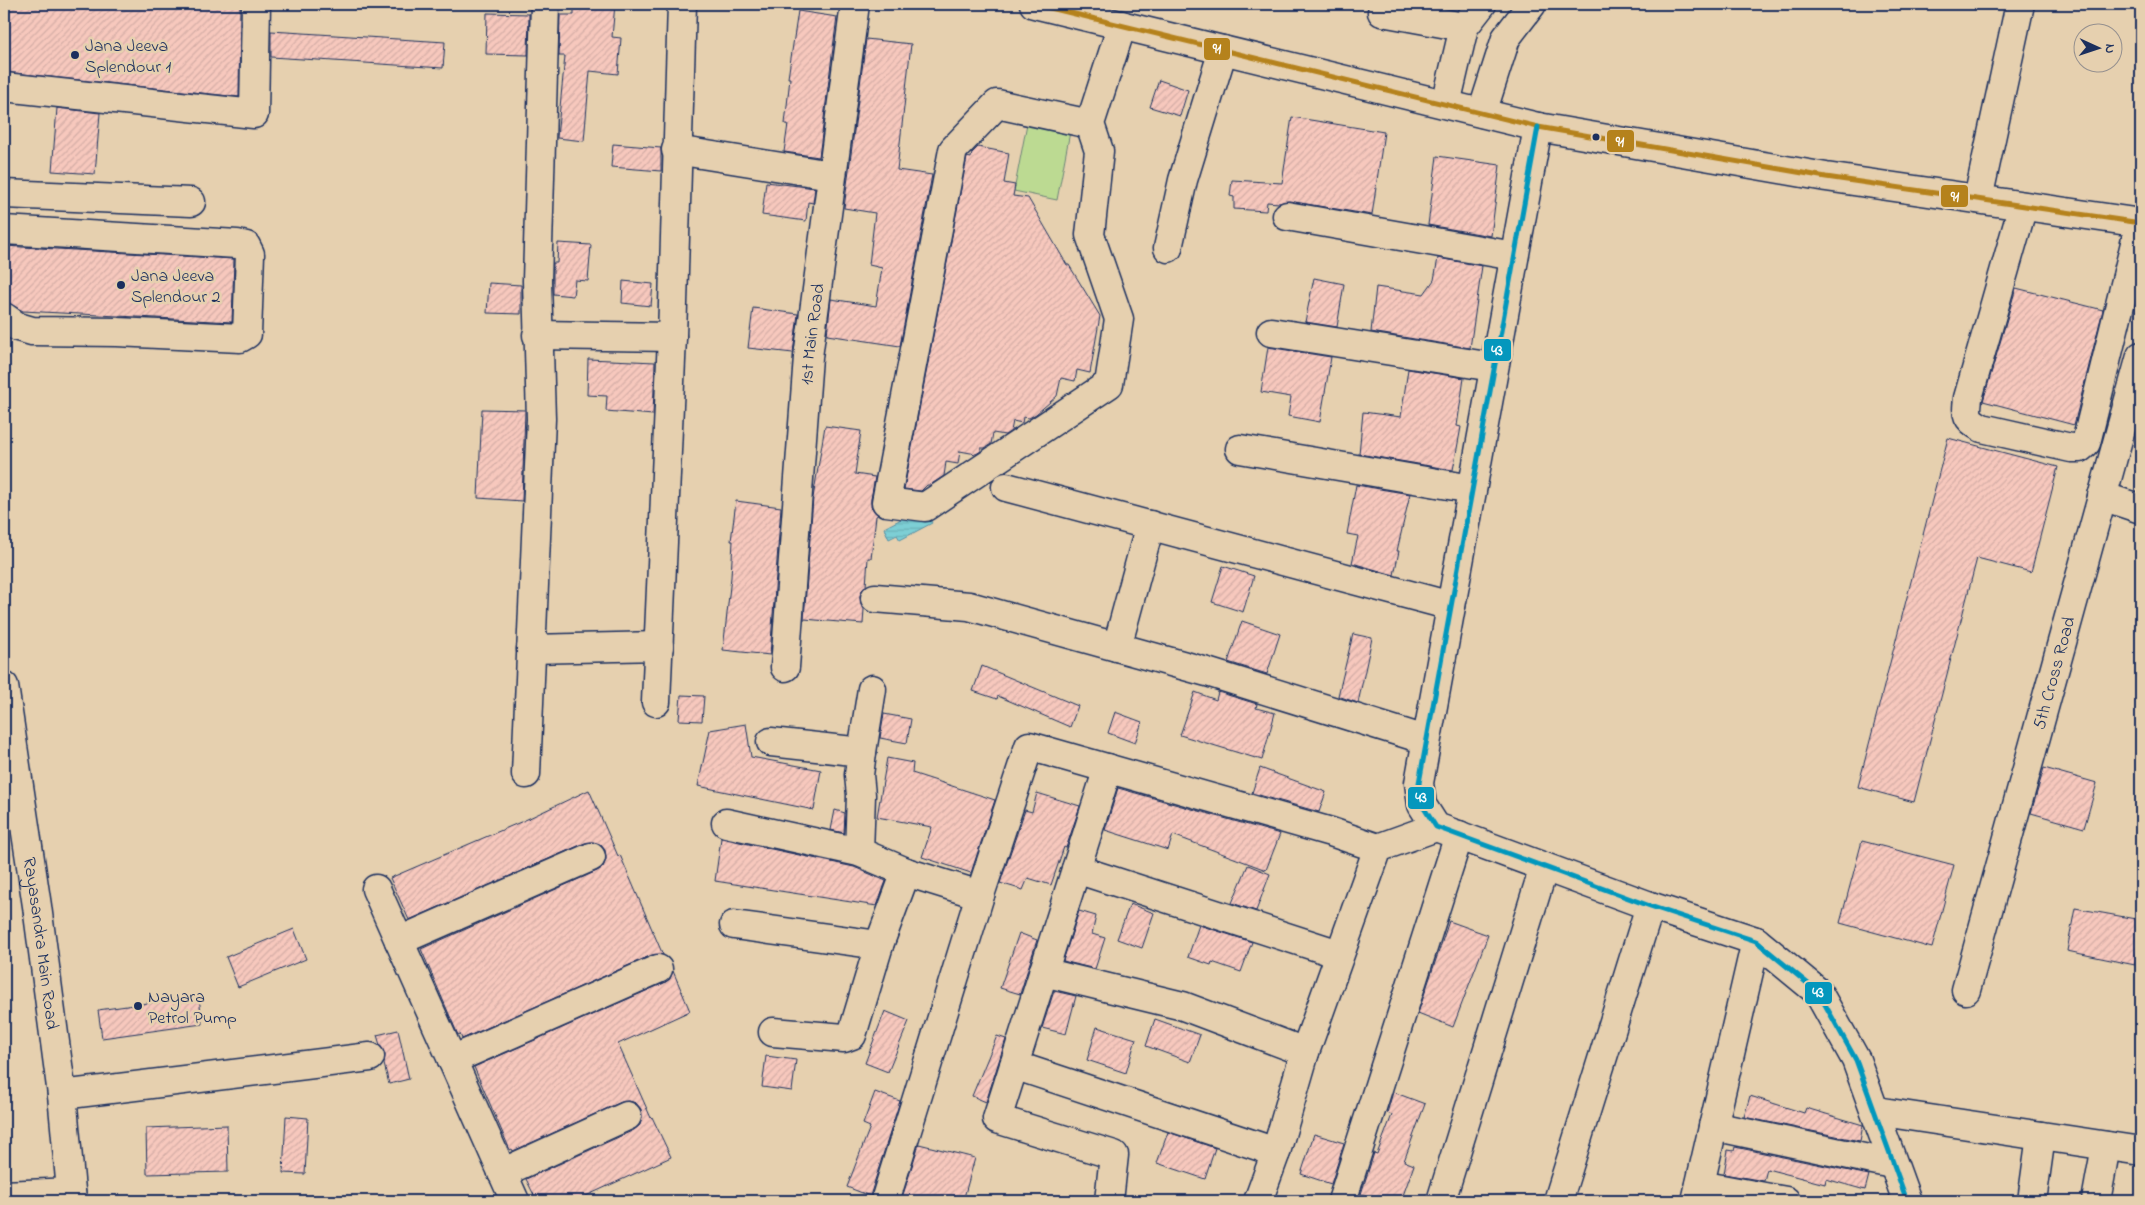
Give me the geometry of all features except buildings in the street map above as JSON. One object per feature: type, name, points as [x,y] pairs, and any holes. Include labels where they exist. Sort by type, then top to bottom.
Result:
[{"type":"street","points":[[4,88],[254,114],[256,4]]},
{"type":"street","points":[[526,774],[541,419],[537,335],[537,281],[545,4]]},
{"type":"street","points":[[656,702],[672,337],[676,150],[682,4]]},
{"type":"street","name":"1st Main Road","points":[[784,667],[808,356],[855,4]]},
{"type":"street","points":[[1034,4],[1538,127],[1826,177],[2141,223],[2086,443],[2080,448],[2071,448],[1982,428],[1972,423],[1966,414],[1968,398],[2023,206]]},
{"type":"street","points":[[1384,4],[1382,12],[1464,27]]},
{"type":"street","points":[[1446,104],[1464,27],[1482,4]]},
{"type":"street","points":[[1482,113],[1506,38],[1532,4]]},
{"type":"street","points":[[1978,199],[2020,4]]},
{"type":"street","points":[[1090,124],[997,104],[952,150],[886,502],[926,507],[1109,384],[1119,319],[1090,235],[1099,151],[1090,124],[1122,25]]},
{"type":"street","points":[[1168,248],[1183,180],[1223,50]]},
{"type":"street","points":[[1538,127],[1418,783],[1422,805],[1448,831],[1650,906],[1756,941],[1818,992],[1856,1060],[1876,1112],[1892,1164],[1907,1201]]},
{"type":"street","points":[[676,150],[831,175]]},
{"type":"street","points":[[4,194],[191,202]]},
{"type":"street","points":[[1286,216],[1514,256]]},
{"type":"street","points":[[4,230],[237,244],[246,246],[250,254],[247,334],[240,338],[117,332],[32,331],[18,328],[4,317]]},
{"type":"street","points":[[1271,332],[1493,367]]},
{"type":"street","points":[[537,335],[672,337]]},
{"type":"street","name":"5th Cross Road","points":[[1966,990],[2141,356]]},
{"type":"street","points":[[1240,449],[1472,489]]},
{"type":"street","points":[[1006,487],[1450,606]]},
{"type":"street","points":[[2102,496],[2141,509]]},
{"type":"street","points":[[1117,648],[1150,526]]},
{"type":"street","points":[[875,598],[968,606],[1206,672],[1426,740]]},
{"type":"street","points":[[531,649],[659,646]]},
{"type":"street","name":"Rayasandra Main Road","points":[[4,686],[62,1095],[72,1196]]},
{"type":"street","points":[[859,852],[861,796],[859,775],[872,689]]},
{"type":"street","points":[[771,742],[862,752]]},
{"type":"street","points":[[885,1201],[980,895],[1029,746],[1331,832],[1378,848],[1448,831]]},
{"type":"street","points":[[1108,768],[997,1119],[1114,1155],[1109,1201]]},
{"type":"street","points":[[726,823],[859,852],[906,872],[980,895]]},
{"type":"street","points":[[1342,1201],[1448,831]]},
{"type":"street","points":[[1258,1201],[1276,1152],[1305,1052],[1378,848]]},
{"type":"street","points":[[399,941],[592,857]]},
{"type":"street","points":[[1441,1201],[1544,867]]},
{"type":"street","points":[[1076,869],[1339,954]]},
{"type":"street","points":[[773,1032],[844,1038],[852,1035],[879,945],[906,872]]},
{"type":"street","points":[[376,889],[515,1201]]},
{"type":"street","points":[[1558,1201],[1650,906]]},
{"type":"street","points":[[734,925],[879,945]]},
{"type":"street","points":[[1756,941],[1698,1193],[1786,1201]]},
{"type":"street","points":[[452,1060],[658,969]]},
{"type":"street","points":[[1043,972],[1184,1006],[1305,1052]]},
{"type":"street","points":[[62,1095],[370,1057]]},
{"type":"street","points":[[1014,1065],[1276,1152]]},
{"type":"street","points":[[1876,1112],[2141,1151]]},
{"type":"street","points":[[502,1173],[627,1116]]},
{"type":"street","points":[[1713,1126],[1892,1164]]},
{"type":"street","points":[[2032,1201],[2041,1136]]},
{"type":"street","points":[[2096,1201],[2106,1146]]},
{"type":"street","points":[[4,1194],[72,1196]]},
{"type":"green space","points":[[1030,108],[1073,116],[1057,200],[1014,191]]},
{"type":"water","points":[[924,507],[932,523],[900,540],[897,535],[889,539],[884,528]]},
{"type":"transit line","name":"91","points":[[1034,4],[1538,127],[1826,177],[2141,223]]},
{"type":"transit line","name":"43","points":[[1538,127],[1419,783],[1422,805],[1436,827],[1650,906],[1756,941],[1818,992],[1856,1060],[1907,1201]]},
{"type":"place","name":"Jana Jeeva Splendour 1","points":[[75,55]]},
{"type":"place","name":"Jana Jeeva Splendour 2","points":[[121,285]]},
{"type":"place","name":"Nayara Petrol Pump","points":[[138,1006]]}]
